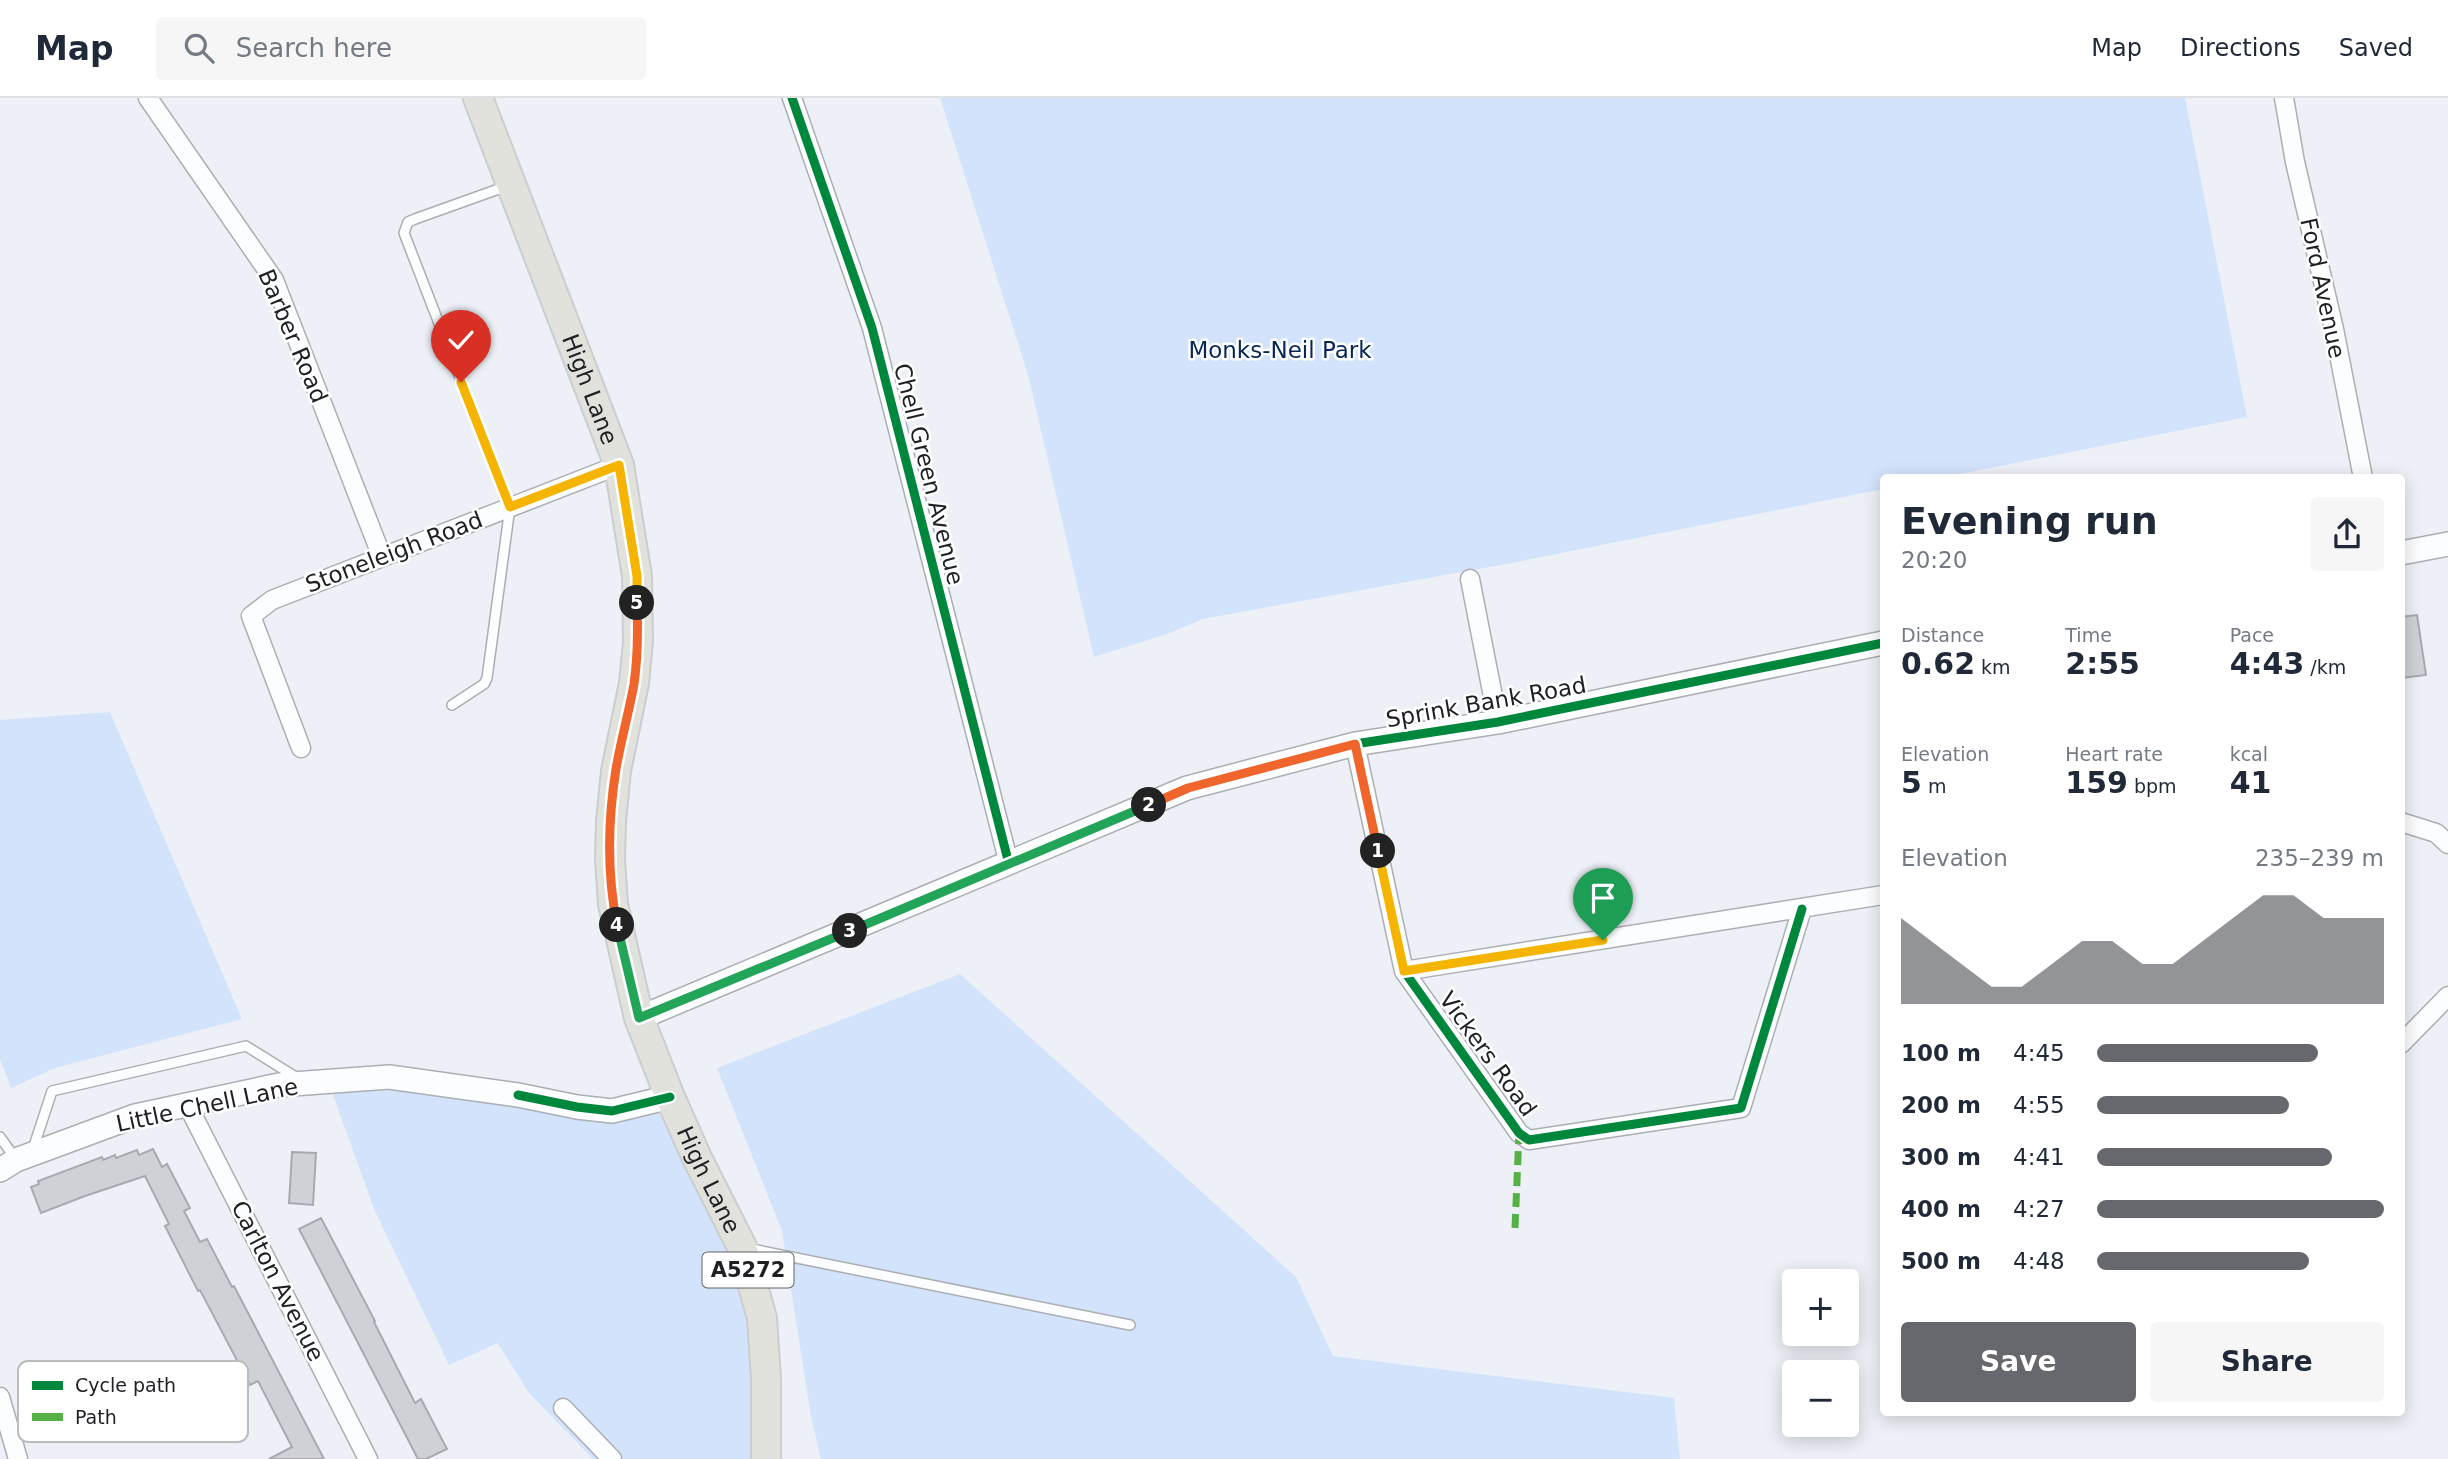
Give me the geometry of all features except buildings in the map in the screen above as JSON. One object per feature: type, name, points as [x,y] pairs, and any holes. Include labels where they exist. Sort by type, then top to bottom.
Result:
[{"type":"main road","name":"High Lane","points":[[478,98],[619,465],[637,576],[638,642],[634,683],[616,771],[611,821],[613,904],[639,1018],[697,1158],[742,1247],[762,1318],[766,1379],[766,1459]]},
{"type":"street","name":"Barber Road","points":[[148,98],[274,280],[382,557]]},
{"type":"street","name":"Chell Green Avenue","points":[[792,98],[872,328],[1009,864]]},
{"type":"street","name":"Ford Avenue","points":[[2284,98],[2361,474]]},
{"type":"street","name":"Stoneleigh Road","points":[[300,748],[251,616],[272,600],[619,465]]},
{"type":"street","points":[[2405,552],[2448,544]]},
{"type":"street","points":[[1470,579],[1498,722]]},
{"type":"street","name":"Sprink Bank Road","points":[[639,1018],[1188,788],[1355,744],[1498,722],[1880,644]]},
{"type":"street","name":"Vickers Road","points":[[1355,744],[1404,971],[1519,1133],[1529,1140],[1741,1108],[1802,909]]},
{"type":"street","points":[[2405,821],[2436,833],[2448,844]]},
{"type":"street","points":[[1404,971],[1880,896]]},
{"type":"street","points":[[2405,1040],[2448,996]]},
{"type":"street","name":"Little Chell Lane","points":[[16,1161],[135,1116],[279,1085],[389,1077],[612,1111],[670,1097]]},
{"type":"street","name":"Carlton Avenue","points":[[187,1104],[368,1459]]},
{"type":"street","points":[[0,1397],[19,1459]]},
{"type":"street","points":[[563,1408],[612,1459]]},
{"type":"lane","points":[[453,705],[484,684],[487,678],[510,507],[404,233],[408,222],[512,184]]},
{"type":"lane","points":[[0,1137],[16,1161],[52,1091],[246,1046],[307,1083]]},
{"type":"lane","points":[[742,1247],[1130,1325]]},
{"type":"green space","name":"Monks-Neil Park","points":[[940,98],[2185,98],[2247,417],[1960,474],[1880,474],[1880,490],[1517,562],[1203,619],[1170,633],[1094,657],[1028,375]]},
{"type":"green space","points":[[110,712],[242,1019],[55,1068],[11,1088],[0,1059],[0,720]]},
{"type":"green space","points":[[960,974],[1296,1277],[1333,1356],[1674,1398],[1680,1459],[821,1459],[811,1417],[782,1231],[717,1068]]},
{"type":"green space","points":[[328,1081],[577,1107],[670,1097],[742,1247],[766,1459],[593,1459],[528,1392],[498,1343],[449,1365],[374,1209]]},
{"type":"marked path","points":[[1515,1228],[1519,1133]]},
{"type":"cycle path","points":[[792,98],[872,328],[1009,864]]},
{"type":"cycle path","points":[[639,1018],[1187,788],[1355,744],[1498,722],[1880,644]]},
{"type":"cycle path","points":[[1355,744],[1404,971],[1519,1133],[1529,1140],[1741,1108],[1802,909]]},
{"type":"cycle path","points":[[518,1095],[612,1111],[670,1097]]},
{"type":"route","points":[[461,382],[510,507],[619,465],[637,576],[638,642],[634,683],[616,771],[610,860],[613,904],[626,972],[639,1018],[1188,788],[1355,744],[1404,971],[1603,940]]}]
